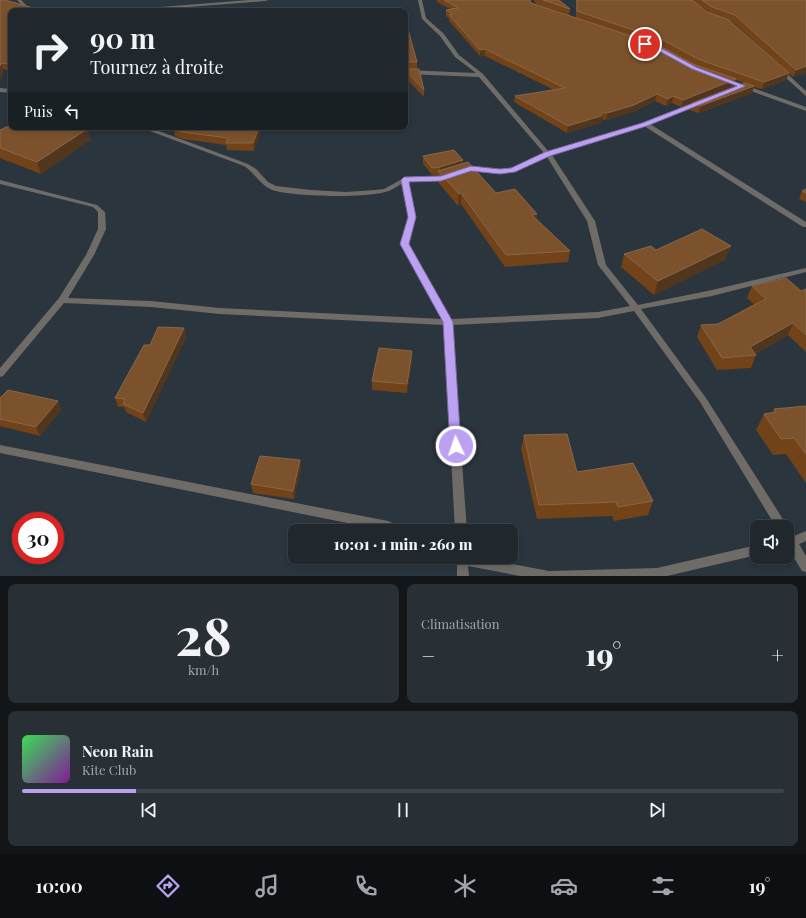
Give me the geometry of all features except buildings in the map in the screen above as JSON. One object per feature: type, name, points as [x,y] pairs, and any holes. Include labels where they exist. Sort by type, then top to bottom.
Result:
[{"type":"street","points":[[19,0],[27,8]]},
{"type":"street","points":[[161,0],[160,8],[266,0]]},
{"type":"street","points":[[420,0],[424,18],[442,35],[457,56],[481,75],[548,154],[591,221],[602,265],[636,308],[703,400],[778,520]]},
{"type":"street","points":[[777,67],[806,94]]},
{"type":"street","points":[[408,72],[481,75]]},
{"type":"street","points":[[722,78],[806,109]]},
{"type":"street","points":[[736,88],[743,86]]},
{"type":"street","points":[[150,130],[246,165],[260,175],[264,182],[273,188],[288,191],[347,194],[383,192],[404,180],[441,178],[471,168],[500,172],[512,170],[548,154],[645,124],[708,99]]},
{"type":"street","points":[[645,124],[806,225]]},
{"type":"street","points":[[404,180],[412,217],[404,244],[448,322],[461,524]]},
{"type":"street","points":[[0,182],[64,199],[85,202],[95,206],[101,212],[102,229],[90,255],[62,300],[0,374]]},
{"type":"street","points":[[62,300],[151,304],[220,311],[448,322],[598,315],[712,293],[806,270]]},
{"type":"street","points":[[0,449],[378,524]]},
{"type":"street","points":[[794,539],[806,536]]},
{"type":"street","points":[[794,549],[806,568]]},
{"type":"street","points":[[490,564],[549,576],[657,573],[750,552]]},
{"type":"street","points":[[461,564],[463,576]]},
{"type":"route","points":[[456,446],[448,322],[404,244],[412,217],[404,180],[441,178],[457,174],[471,168],[500,172],[512,170],[548,154],[645,124],[743,86],[694,68],[659,49],[645,44]]}]
